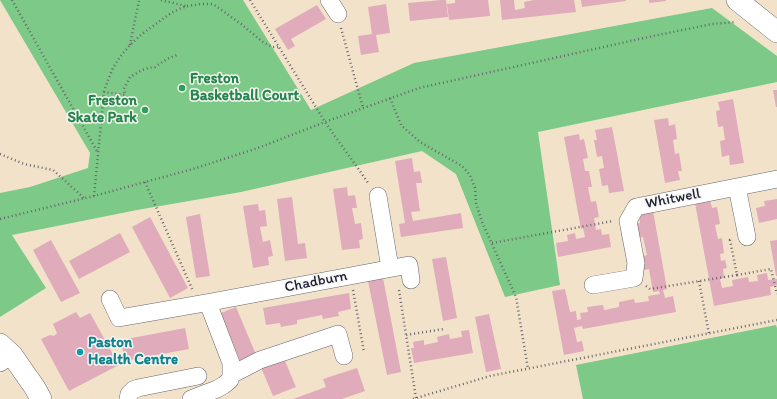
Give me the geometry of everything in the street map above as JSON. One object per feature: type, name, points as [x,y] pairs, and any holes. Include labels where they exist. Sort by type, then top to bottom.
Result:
[{"type":"street","points":[[737,0],[777,32]]},
{"type":"street","name":"Whitwell","points":[[634,278],[636,263],[628,221],[636,207],[777,179]]},
{"type":"street","points":[[737,187],[747,237]]},
{"type":"street","points":[[378,196],[393,268],[409,265],[411,280]]},
{"type":"street","name":"Chadburn","points":[[110,299],[118,318],[203,304],[393,268]]},
{"type":"street","points":[[593,285],[634,278]]},
{"type":"street","points":[[191,399],[224,385],[230,380],[231,375],[231,363],[203,304]]},
{"type":"street","points":[[231,375],[260,360],[338,334],[344,356]]},
{"type":"street","points":[[4,354],[36,388],[41,399]]},
{"type":"street","points":[[128,399],[132,390],[138,388],[198,376]]},
{"type":"path","points":[[12,0],[98,154]]},
{"type":"path","points":[[130,45],[139,0]]},
{"type":"path","points":[[161,0],[188,6]]},
{"type":"path","points":[[250,0],[325,122],[378,196]]},
{"type":"path","points":[[94,196],[104,92],[108,80],[120,57],[142,34],[170,13],[181,8],[200,4],[211,4],[241,24],[264,43],[274,47],[279,47]]},
{"type":"path","points":[[334,7],[363,108]]},
{"type":"path","points":[[0,220],[193,169],[258,148],[419,88],[646,37],[712,24],[740,21]]},
{"type":"path","points":[[104,92],[125,95],[124,89],[130,77],[142,70],[155,66],[177,55]]},
{"type":"path","points":[[390,98],[401,125],[420,142],[462,166],[470,175],[475,188],[476,203],[482,222],[516,297],[528,369]]},
{"type":"path","points":[[0,154],[24,164],[53,170],[84,198]]},
{"type":"path","points":[[145,182],[203,304]]},
{"type":"path","points":[[492,243],[630,217]]},
{"type":"path","points":[[737,275],[730,240],[747,237]]},
{"type":"path","points":[[393,268],[406,335],[415,398],[485,378],[777,320]]},
{"type":"path","points":[[634,278],[650,289],[771,269],[777,294]]},
{"type":"path","points":[[351,276],[364,352]]},
{"type":"path","points":[[699,281],[709,334]]},
{"type":"path","points":[[406,335],[444,329]]},
{"type":"green space","points":[[0,0],[243,0],[311,110],[414,63],[712,8],[777,56],[777,82],[538,132],[560,285],[505,297],[456,174],[422,151],[241,192],[137,210],[12,235],[46,288],[0,317],[0,193],[30,187],[88,168],[90,153]]},
{"type":"green space","points":[[776,325],[777,399],[583,399],[576,365]]},
{"type":"building","points":[[446,0],[448,17],[410,21],[408,3]]},
{"type":"building","points":[[455,0],[488,0],[490,16],[449,20],[447,4],[455,3]]},
{"type":"building","points":[[500,0],[514,0],[515,10],[525,8],[524,2],[534,0],[574,0],[576,12],[502,20]]},
{"type":"building","points":[[581,0],[626,0],[626,1],[582,7]]},
{"type":"building","points":[[649,0],[666,0],[666,1],[649,3]]},
{"type":"building","points":[[386,4],[390,33],[376,35],[379,52],[361,55],[358,36],[372,34],[368,7]]},
{"type":"building","points":[[317,5],[326,19],[291,39],[295,46],[288,50],[275,29]]},
{"type":"building","points":[[773,90],[777,90],[777,107],[776,107]]},
{"type":"building","points":[[733,99],[744,163],[730,165],[729,155],[722,157],[720,141],[725,140],[723,126],[718,127],[716,111],[720,110],[718,102]]},
{"type":"building","points":[[668,118],[669,126],[675,124],[677,139],[673,140],[675,154],[679,153],[682,171],[678,171],[680,180],[665,183],[654,120]]},
{"type":"building","points":[[612,127],[624,191],[609,193],[608,185],[602,186],[599,169],[604,168],[602,156],[597,157],[594,140],[597,140],[595,130]]},
{"type":"building","points":[[579,134],[580,140],[584,139],[588,158],[583,159],[585,171],[589,171],[592,187],[588,187],[591,202],[596,201],[599,217],[594,218],[596,230],[601,229],[602,235],[609,234],[611,247],[558,257],[556,243],[568,241],[567,235],[575,233],[576,239],[585,237],[583,228],[581,229],[564,137]]},
{"type":"building","points":[[412,158],[414,172],[420,171],[422,183],[416,183],[420,211],[411,212],[413,221],[461,213],[463,228],[401,237],[399,224],[405,223],[395,161]]},
{"type":"building","points":[[347,187],[348,196],[355,195],[357,208],[352,208],[355,224],[361,223],[363,239],[359,240],[360,248],[342,250],[333,189]]},
{"type":"building","points":[[292,197],[298,244],[305,243],[307,258],[285,261],[277,199]]},
{"type":"building","points":[[777,199],[777,219],[759,223],[756,208],[765,206],[764,201]]},
{"type":"building","points":[[710,200],[712,208],[717,207],[720,224],[715,225],[718,239],[722,238],[724,253],[720,254],[721,261],[725,260],[727,268],[723,269],[724,278],[720,279],[722,288],[733,286],[732,280],[748,277],[749,282],[758,281],[757,275],[767,273],[768,280],[777,279],[777,285],[770,287],[771,295],[714,306],[695,203]]},
{"type":"building","points":[[258,204],[259,211],[265,210],[267,226],[260,227],[263,242],[270,240],[273,256],[268,257],[269,265],[253,268],[243,206]]},
{"type":"building","points":[[653,211],[667,289],[663,290],[665,298],[673,296],[676,312],[583,329],[582,326],[574,328],[577,342],[582,341],[584,351],[564,355],[552,291],[565,289],[570,312],[576,311],[577,320],[581,319],[580,313],[588,312],[587,307],[603,305],[604,310],[619,307],[619,302],[634,299],[635,303],[649,301],[648,296],[660,294],[659,291],[653,292],[649,269],[644,270],[641,257],[647,255],[643,237],[638,238],[636,224],[640,223],[639,213]]},
{"type":"building","points":[[200,214],[210,276],[196,278],[186,217]]},
{"type":"building","points":[[150,217],[188,288],[170,298],[132,227]]},
{"type":"building","points":[[120,233],[130,252],[79,279],[69,261]]},
{"type":"building","points":[[51,240],[80,293],[61,302],[33,250]]},
{"type":"building","points":[[777,240],[777,276],[776,276],[770,241]]},
{"type":"building","points":[[446,257],[457,318],[443,321],[432,259]]},
{"type":"building","points":[[383,278],[401,372],[387,375],[368,281]]},
{"type":"building","points":[[349,293],[351,309],[338,312],[339,316],[323,319],[322,315],[297,320],[297,324],[281,327],[280,323],[266,325],[263,308]]},
{"type":"building","points":[[236,307],[257,357],[241,363],[221,313]]},
{"type":"building","name":"Paston Health Centre","points":[[76,312],[80,318],[90,313],[119,365],[69,391],[41,339],[50,335],[54,336],[57,333],[53,324]]},
{"type":"building","points":[[489,314],[501,369],[486,372],[475,317]]},
{"type":"building","points":[[185,328],[189,349],[125,361],[121,340]]},
{"type":"building","points":[[469,330],[473,353],[414,363],[411,348],[414,348],[413,342],[424,340],[424,345],[438,342],[437,337],[449,334],[450,339],[462,337],[461,331]]},
{"type":"building","points":[[283,356],[296,387],[273,396],[260,365]]},
{"type":"building","points":[[357,368],[365,391],[342,399],[293,399],[326,387],[323,379]]},
{"type":"place","name":"Freston Basketball Court","points":[[182,88]]},
{"type":"place","name":"Freston Skate Park","points":[[145,110]]},
{"type":"place","name":"Paston Health Centre","points":[[80,352]]}]
